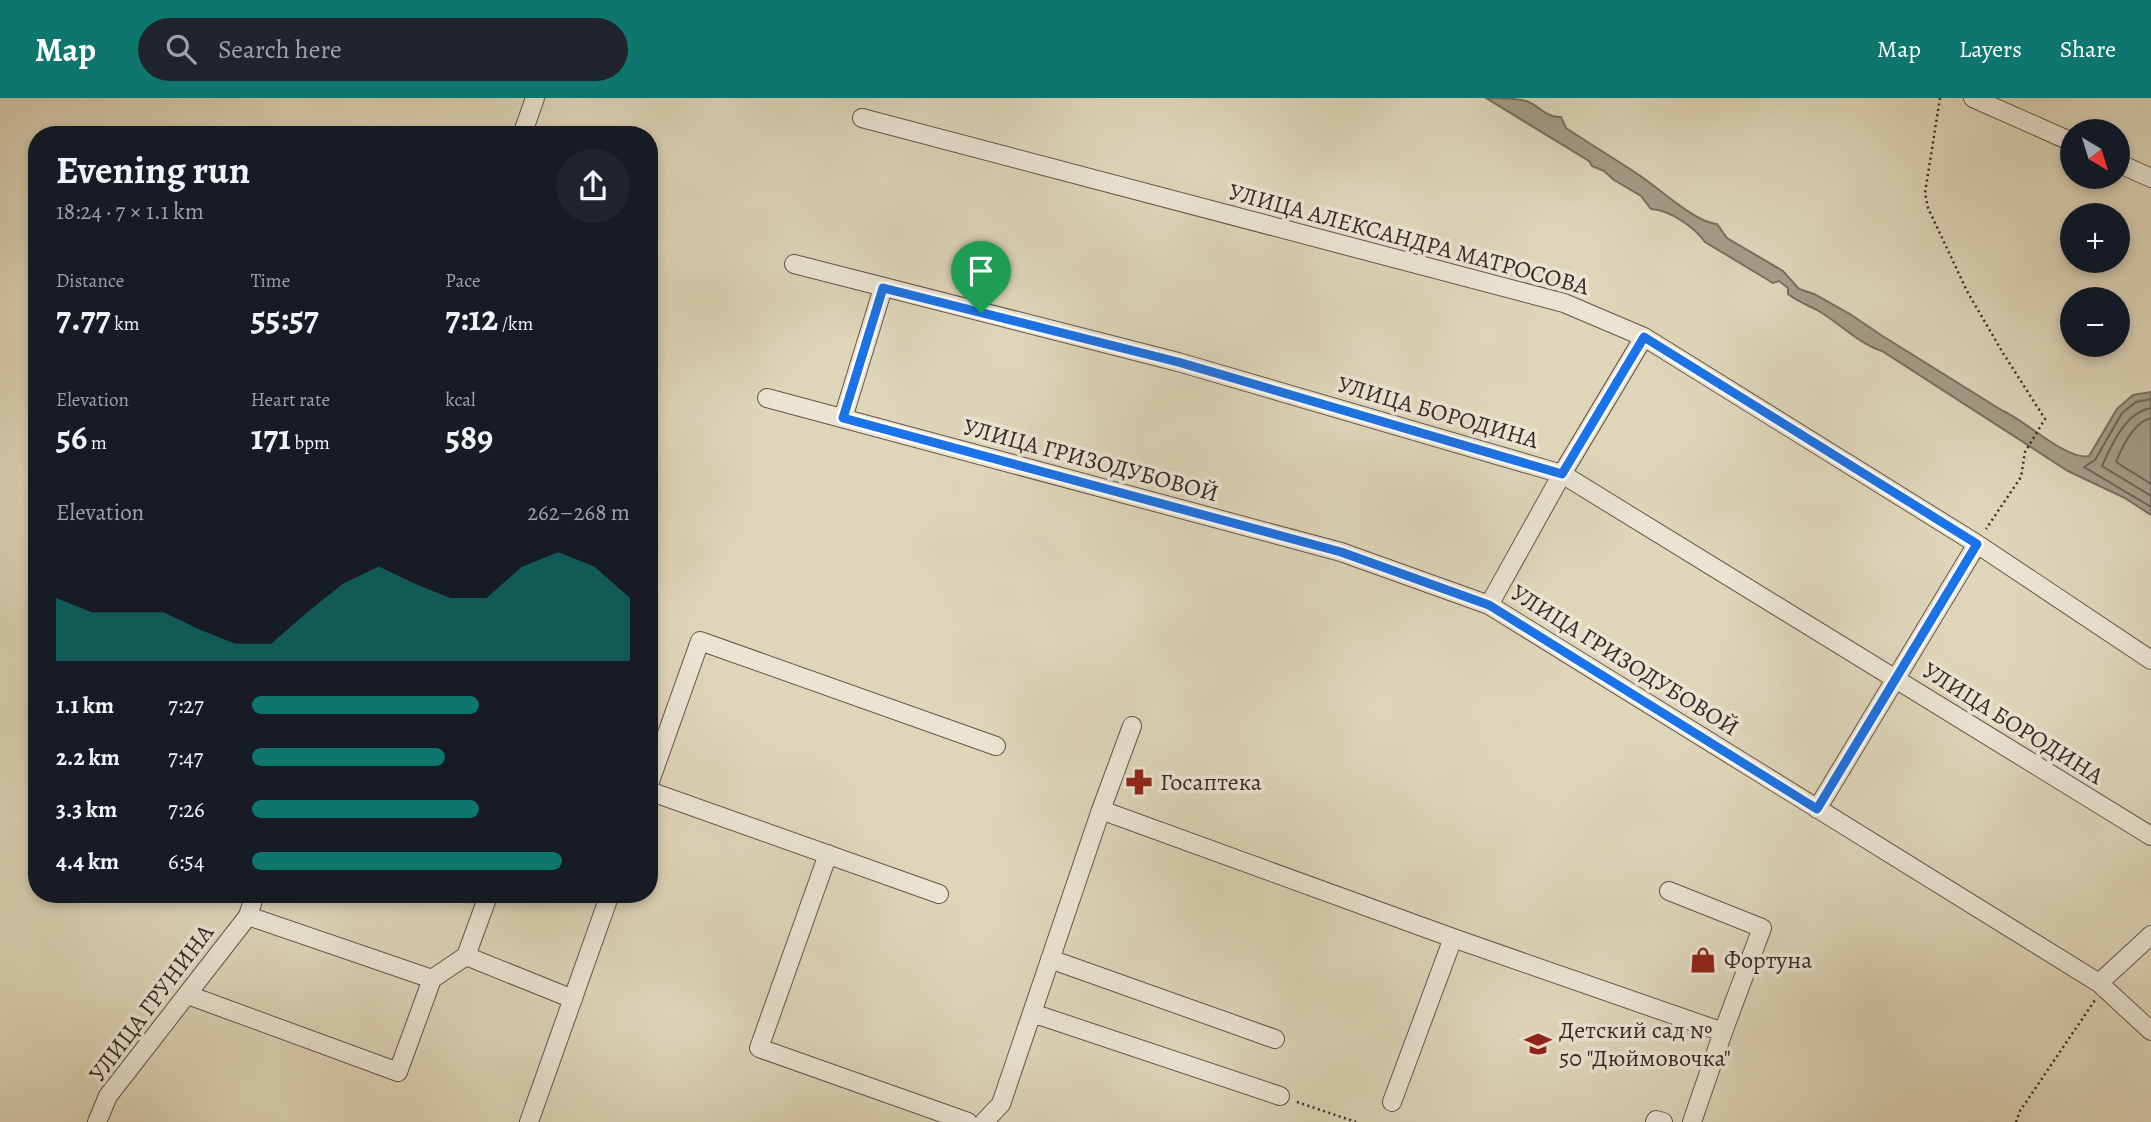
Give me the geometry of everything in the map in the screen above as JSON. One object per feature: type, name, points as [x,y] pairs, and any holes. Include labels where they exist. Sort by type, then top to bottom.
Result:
[{"type":"street","points":[[525,126],[535,98]]},
{"type":"street","points":[[1973,98],[2060,137]]},
{"type":"street","name":"УЛИЦА АЛЕКСАНДРА МАТРОСОВА","points":[[862,118],[1564,303],[1644,337],[1977,544],[2151,660]]},
{"type":"street","points":[[2130,168],[2151,178]]},
{"type":"street","name":"УЛИЦА БОРОДИНА","points":[[794,264],[1178,362],[1562,474],[2151,836]]},
{"type":"street","points":[[843,418],[883,288]]},
{"type":"street","points":[[1489,605],[1562,474],[1644,337]]},
{"type":"street","name":"УЛИЦА ГРИЗОДУБОВОЙ","points":[[767,398],[1341,552],[1489,605],[2099,983],[2151,1031]]},
{"type":"street","points":[[1817,809],[1977,544]]},
{"type":"street","points":[[658,759],[700,641],[996,746]]},
{"type":"street","points":[[984,1122],[1001,1104],[1132,726]]},
{"type":"street","points":[[658,794],[939,894]]},
{"type":"street","points":[[1101,810],[1453,938],[1723,1032]]},
{"type":"street","points":[[828,854],[759,1048],[968,1122]]},
{"type":"street","points":[[1669,891],[1762,928],[1692,1122]]},
{"type":"street","name":"УЛИЦА ГРУНИНА","points":[[97,1122],[108,1096],[248,916],[252,903]]},
{"type":"street","points":[[188,995],[398,1072],[432,979],[466,956],[483,903]]},
{"type":"street","points":[[529,1122],[607,903]]},
{"type":"street","name":"УЛИЦА ГРУНИНА","points":[[248,916],[432,979]]},
{"type":"street","points":[[2099,983],[2151,935]]},
{"type":"street","points":[[1392,1102],[1453,938]]},
{"type":"street","points":[[466,956],[573,999]]},
{"type":"street","points":[[1050,959],[1275,1039]]},
{"type":"street","points":[[1032,1013],[1280,1096]]},
{"type":"street","points":[[1655,1122],[1663,1122]]},
{"type":"path","points":[[1940,98],[1925,193],[1928,208],[1967,290],[2003,354],[2045,419],[2025,452],[2021,477],[1977,544]]},
{"type":"path","points":[[2016,1122],[2020,1111],[2095,1002],[2099,983]]},
{"type":"path","points":[[1280,1096],[1356,1122]]},
{"type":"water","points":[[1486,98],[1526,101],[1551,115],[1561,117],[1566,128],[1639,175],[1687,211],[1717,224],[1727,238],[1783,271],[1799,289],[1814,294],[1850,314],[2069,452],[2089,456],[2117,409],[2133,395],[2151,392],[2151,515],[2125,498],[2068,471],[1882,351],[1791,296],[1788,294],[1788,288],[1779,281],[1773,283],[1705,242],[1688,225],[1674,216],[1651,209],[1641,196],[1604,171]]},
{"type":"place","name":"Госаптека","points":[[1139,782]]},
{"type":"place","name":"Фортуна","points":[[1703,960]]},
{"type":"place","name":"Детский сад № 50 \"Дюймовочка\"","points":[[1538,1044]]},
{"type":"route","points":[[883,288],[981,313],[1178,362],[1562,474],[1644,337],[1977,544],[1817,809],[1489,605],[1341,552],[843,418],[883,288]]}]
